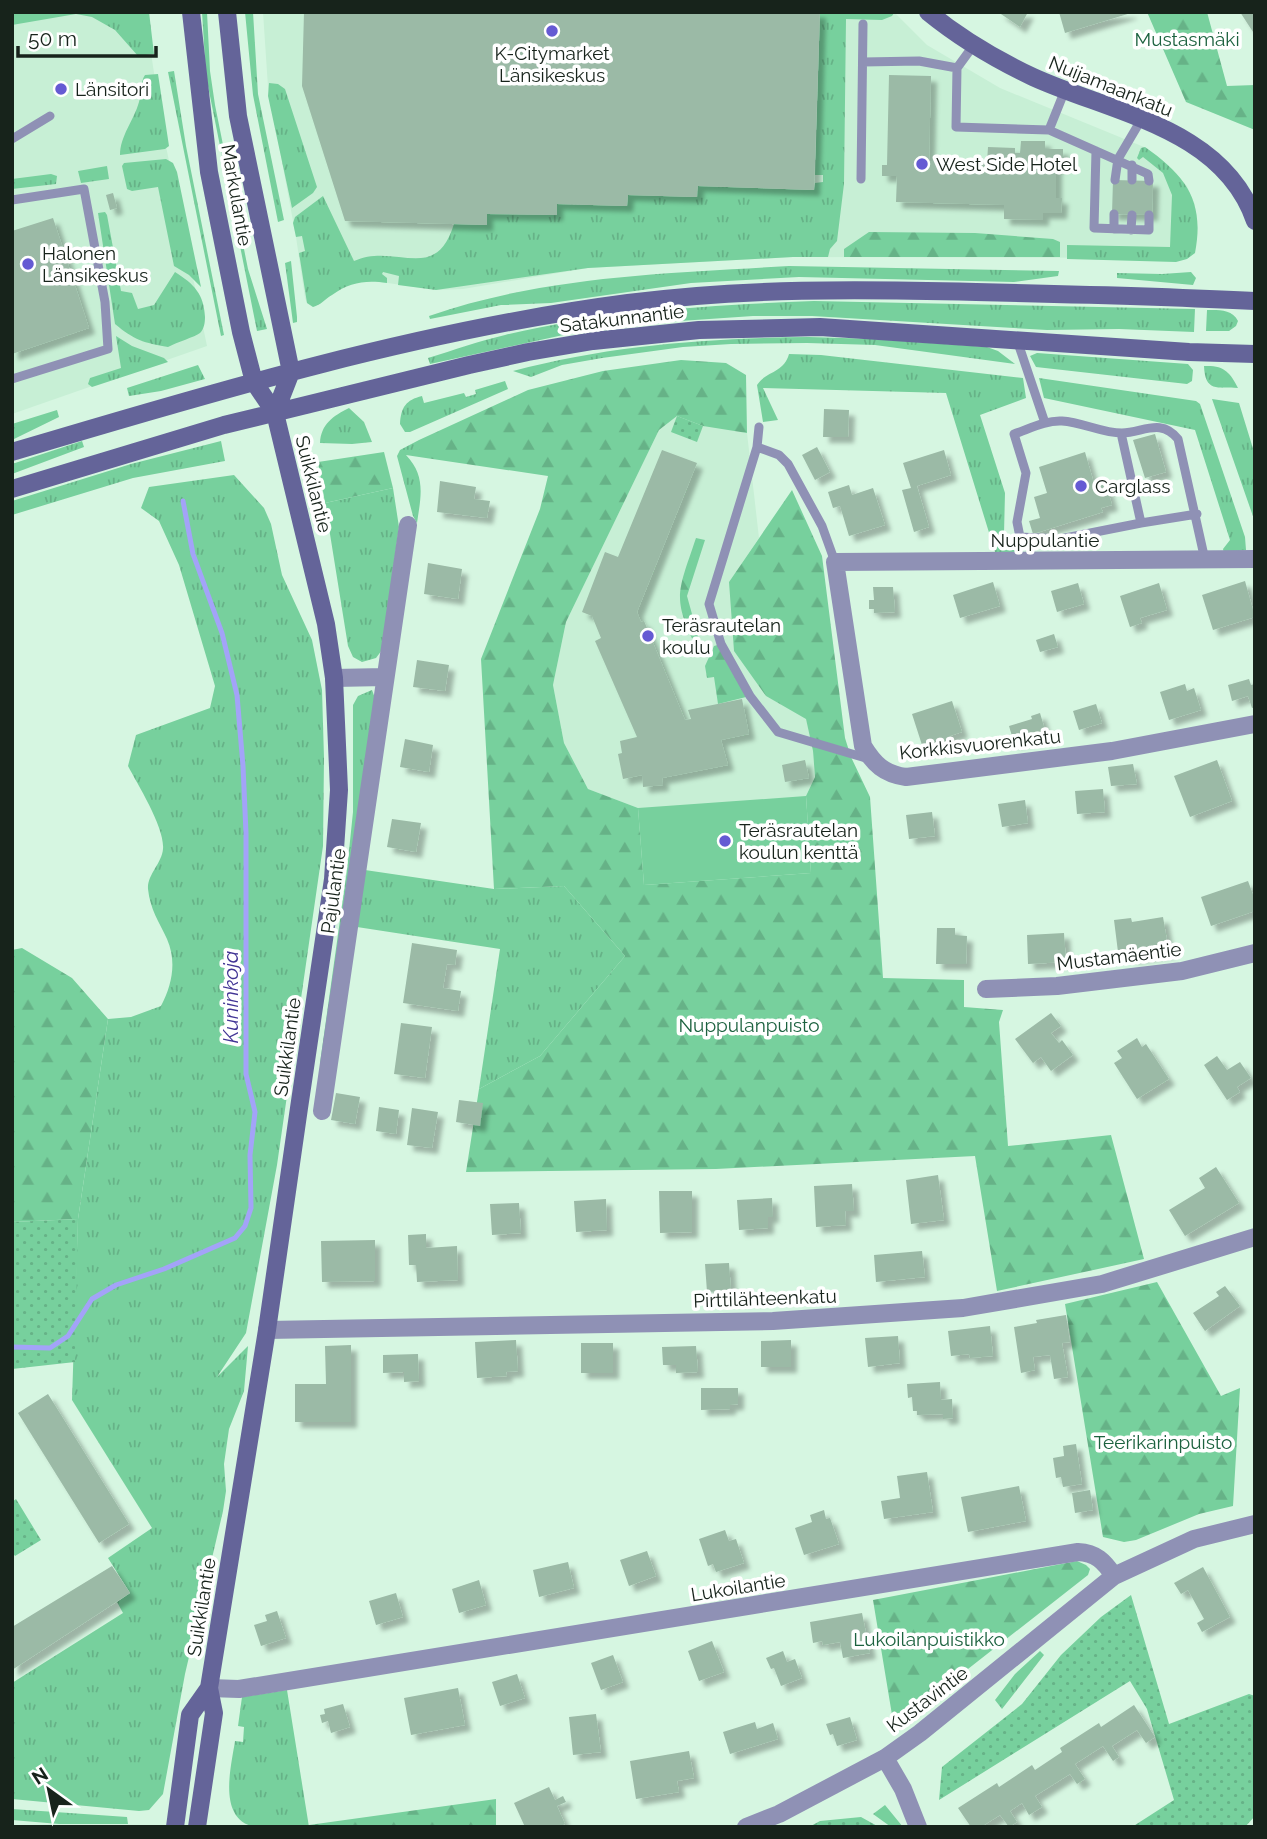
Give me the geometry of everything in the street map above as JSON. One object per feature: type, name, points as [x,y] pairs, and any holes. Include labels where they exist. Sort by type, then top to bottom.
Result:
[{"type":"main road","name":"Markulantie","points":[[191,12],[213,192],[254,383]]},
{"type":"main road","name":"Markulantie","points":[[227,12],[238,116],[291,372]]},
{"type":"main road","name":"Nuijamaankatu","points":[[928,12],[972,46],[1035,78],[1180,137],[1216,161],[1235,182],[1254,215]]},
{"type":"main road","name":"Satakunnantie","points":[[12,452],[291,372],[469,329],[627,303],[817,290],[1144,296],[1255,302]]},
{"type":"main road","name":"Satakunnantie","points":[[12,489],[223,425],[528,352],[593,341],[699,330],[820,327],[1255,354]]},
{"type":"main road","points":[[275,413],[291,372]]},
{"type":"main road","points":[[254,383],[275,413]]},
{"type":"main road","name":"Suikkilantie","points":[[197,1827],[214,1713],[209,1688],[267,1330],[334,867],[339,790],[334,678],[326,624],[275,413]]},
{"type":"main road","name":"Suikkilantie","points":[[175,1827],[190,1715],[209,1688]]},
{"type":"street","name":"Pajulantie","points":[[322,1111],[408,526]]},
{"type":"street","name":"Nuppulantie","points":[[835,562],[1255,559]]},
{"type":"street","name":"Korkkisvuorenkatu","points":[[835,562],[863,746],[871,760],[887,773],[906,777],[1112,751],[1255,724]]},
{"type":"street","points":[[334,678],[385,677]]},
{"type":"street","name":"Mustamäentie","points":[[986,989],[1057,986],[1182,971],[1255,953]]},
{"type":"street","name":"Pirttilähteenkatu","points":[[267,1330],[773,1321],[963,1308],[1102,1284],[1255,1237]]},
{"type":"street","points":[[1114,1576],[1194,1539],[1255,1524]]},
{"type":"street","name":"Lukoilantie","points":[[209,1688],[239,1689],[1078,1552],[1097,1556],[1114,1576]]},
{"type":"street","name":"Kustavintie","points":[[746,1827],[779,1814],[885,1758],[920,1733],[1114,1576]]},
{"type":"street","points":[[885,1758],[903,1789],[918,1827]]},
{"type":"lane","points":[[861,179],[863,24]]},
{"type":"lane","points":[[972,46],[957,68],[956,127],[1049,130],[1132,165],[1148,174],[1149,181]]},
{"type":"lane","points":[[863,62],[919,61],[957,68]]},
{"type":"lane","points":[[1049,130],[1065,90]]},
{"type":"lane","points":[[12,139],[50,116]]},
{"type":"lane","points":[[1115,180],[1118,159],[1141,120]]},
{"type":"lane","points":[[1096,151],[1094,229],[1149,230],[1149,215]]},
{"type":"lane","points":[[1132,165],[1132,180]]},
{"type":"lane","points":[[12,200],[84,189],[105,302],[108,349],[12,379]]},
{"type":"lane","points":[[1114,214],[1114,229]]},
{"type":"lane","points":[[1131,229],[1132,215]]},
{"type":"lane","points":[[1017,340],[1045,423]]},
{"type":"lane","points":[[1197,514],[1060,539],[1020,537],[1017,522],[1026,473],[1014,433],[1060,421],[1121,433],[1157,425],[1173,432],[1178,439],[1197,514],[1205,560]]},
{"type":"lane","points":[[759,427],[757,447],[709,604],[721,644],[750,696],[778,732],[871,760]]},
{"type":"lane","points":[[1121,433],[1141,523]]},
{"type":"lane","points":[[757,447],[779,455],[788,464],[822,526],[835,562]]},
{"type":"lane","points":[[299,1108],[322,1111]]},
{"type":"shaded area","points":[[145,12],[162,127],[207,346],[12,414],[12,14]]},
{"type":"shaded area","points":[[263,12],[894,12],[927,45],[1000,88],[1144,147],[1173,170],[1187,186],[1195,205],[1188,258],[793,257],[588,268],[463,289],[436,290],[360,281],[345,286],[313,307],[305,298],[268,87]]},
{"type":"shaded area","name":"Teräsrautelan koulu","points":[[677,416],[747,433],[759,538],[729,582],[766,696],[806,718],[815,777],[806,796],[811,873],[644,885],[638,808],[588,789],[564,743],[553,685],[566,622],[659,430]]},
{"type":"green space","points":[[14,12],[149,12],[154,54],[138,56],[115,30],[92,17],[76,14],[12,25]]},
{"type":"green space","points":[[202,12],[207,12],[215,105],[248,269],[267,329],[257,331],[206,76]]},
{"type":"green space","points":[[245,12],[253,12],[258,94],[284,220],[278,222],[253,95]]},
{"type":"green space","points":[[820,12],[894,13],[882,20],[846,19],[844,184],[837,241],[830,249],[828,257],[588,268],[436,290],[398,285],[399,276],[383,272],[387,283],[358,283],[345,287],[316,306],[307,303],[299,253],[305,251],[302,236],[296,237],[293,223],[295,217],[323,196],[354,261],[370,256],[425,258],[436,253],[446,242],[454,224],[486,225],[487,214],[557,215],[557,204],[627,206],[628,195],[696,197],[698,186],[814,190],[815,183],[823,182],[823,175],[815,175]]},
{"type":"green space","name":"Mustasmäki","points":[[1147,12],[1207,12],[1227,86],[1255,85],[1255,130],[1186,102]]},
{"type":"green space","points":[[174,71],[186,146],[224,335],[221,336],[168,72]]},
{"type":"green space","points":[[158,74],[169,146],[165,149],[120,155],[122,141],[137,109],[143,78],[145,75]]},
{"type":"green space","points":[[269,83],[278,84],[285,89],[317,187],[292,208],[268,96]]},
{"type":"green space","points":[[1145,147],[1172,168],[1189,191],[1197,219],[1195,253],[1176,262],[1067,259],[1067,245],[1170,247],[1172,195],[1163,173],[1143,157],[1139,160],[1137,158],[1141,148]]},
{"type":"green space","points":[[166,159],[173,163],[177,172],[201,287],[189,275],[174,266],[158,187],[132,191],[127,189],[122,166],[124,163]]},
{"type":"green space","points":[[107,166],[109,179],[81,183],[78,171]]},
{"type":"green space","points":[[51,174],[57,176],[56,184],[12,189],[12,179]]},
{"type":"green space","points":[[105,212],[121,291],[132,293],[138,309],[154,305],[175,272],[193,285],[203,302],[205,317],[200,333],[168,347],[140,340],[115,324],[98,213]]},
{"type":"green space","points":[[869,232],[975,233],[1053,239],[1060,242],[1060,257],[844,257],[844,249]]},
{"type":"green space","points":[[291,261],[297,317],[297,322],[293,323],[285,263]]},
{"type":"green space","points":[[789,266],[1059,271],[1058,276],[1014,282],[799,277],[691,283],[551,303],[501,305],[430,319],[429,316],[517,292],[562,284],[652,274]]},
{"type":"green space","points":[[1191,272],[1196,278],[1193,285],[1117,278],[1117,273]]},
{"type":"green space","points":[[814,301],[1195,309],[1194,332],[1047,330],[812,316],[753,316],[651,323],[568,334],[430,364],[428,358],[495,337],[581,320],[697,307]]},
{"type":"green space","points":[[1207,310],[1232,314],[1238,321],[1236,326],[1229,331],[1206,331]]},
{"type":"green space","points":[[116,336],[168,362],[92,387],[88,384],[90,378],[121,368]]},
{"type":"green space","points":[[809,337],[987,347],[998,351],[1015,364],[875,345],[731,344],[683,347],[602,358],[562,365],[531,377],[513,371],[623,349],[734,339]]},
{"type":"green space","points":[[1037,353],[1188,364],[1193,370],[1192,381],[1187,384],[1036,367],[1030,356]]},
{"type":"green space","points":[[789,354],[821,355],[1023,378],[1026,398],[980,415],[1005,493],[1004,534],[1017,552],[995,552],[946,393],[763,388],[778,420],[763,422],[757,385],[783,365]]},
{"type":"green space","name":"Nuppulanpuisto","points":[[681,360],[726,363],[746,375],[747,433],[703,426],[677,416],[659,430],[566,622],[553,685],[564,743],[588,789],[638,808],[644,885],[811,873],[806,796],[815,777],[806,719],[766,696],[734,651],[729,582],[792,490],[822,556],[845,738],[870,797],[883,978],[964,980],[964,1007],[1003,1010],[999,1022],[1008,1146],[1111,1135],[1144,1259],[997,1291],[975,1156],[716,1169],[466,1172],[479,1089],[540,1056],[625,956],[564,886],[494,889],[481,659],[540,509],[548,476],[419,457],[419,440],[528,390],[603,371]]},
{"type":"green space","points":[[198,365],[205,379],[161,391],[129,396],[127,388]]},
{"type":"green space","points":[[1204,366],[1226,371],[1238,388],[1210,384]]},
{"type":"green space","points":[[1039,378],[1196,401],[1200,404],[1245,537],[1246,550],[1224,553],[1223,549],[1230,540],[1195,430],[1044,398]]},
{"type":"green space","points":[[505,381],[508,389],[410,432],[405,432],[400,424],[405,405],[417,398],[422,396],[424,403],[464,393],[466,397],[476,394],[475,390]]},
{"type":"green space","points":[[1212,399],[1239,403],[1255,455],[1255,522]]},
{"type":"green space","points":[[349,408],[364,422],[372,442],[320,443],[329,421]]},
{"type":"green space","points":[[57,410],[59,417],[12,440],[12,424]]},
{"type":"green space","points":[[677,416],[703,426],[697,442],[671,432]]},
{"type":"green space","points":[[419,440],[419,457],[406,455],[419,479],[421,495],[417,523],[397,456],[400,450]]},
{"type":"green space","points":[[82,441],[84,447],[12,474],[12,464]]},
{"type":"green space","points":[[221,441],[225,461],[133,478],[12,515],[12,501],[131,464]]},
{"type":"green space","points":[[384,452],[393,488],[325,503],[318,462]]},
{"type":"green space","points":[[234,475],[264,508],[271,524],[282,575],[312,640],[322,690],[324,758],[323,846],[277,1165],[246,1333],[217,1377],[248,1346],[244,1391],[229,1429],[224,1464],[226,1491],[223,1511],[185,1674],[163,1794],[149,1810],[139,1811],[12,1799],[12,1683],[123,1613],[117,1602],[130,1593],[108,1558],[152,1528],[72,1400],[78,1219],[108,1019],[131,1017],[161,1006],[172,973],[170,948],[153,909],[148,889],[162,854],[160,830],[128,766],[136,735],[210,708],[215,686],[179,565],[159,521],[141,508],[149,487]]},
{"type":"green space","points":[[393,488],[399,527],[382,650],[376,658],[362,662],[353,657],[348,646],[325,503]]},
{"type":"green space","points":[[696,538],[705,540],[687,596],[702,650],[700,655],[685,621],[680,597],[684,573]]},
{"type":"green space","points":[[721,644],[750,696],[718,704],[714,677],[707,678],[705,666],[714,646]]},
{"type":"green space","points":[[372,690],[376,701],[325,1064],[320,1063],[353,812],[353,705],[358,696]]},
{"type":"green space","name":"Teräsrautelan koulun kenttä","points":[[806,796],[811,873],[644,885],[638,808]]},
{"type":"green space","points":[[365,870],[494,889],[564,886],[625,956],[540,1056],[479,1089],[500,949],[357,927]]},
{"type":"green space","points":[[22,948],[72,978],[108,1019],[78,1219],[12,1222],[12,950]]},
{"type":"green space","points":[[78,1219],[75,1362],[12,1369],[12,1222]]},
{"type":"green space","name":"Teerikarinpuisto","points":[[1157,1282],[1221,1396],[1240,1388],[1233,1506],[1199,1514],[1136,1540],[1124,1542],[1103,1537],[1065,1304]]},
{"type":"green space","points":[[16,1499],[41,1540],[15,1556],[12,1552],[12,1502]]},
{"type":"green space","name":"Lukoilanpuistikko","points":[[1077,1561],[1090,1569],[1088,1575],[894,1727],[873,1600]]},
{"type":"green space","points":[[1131,1595],[1169,1724],[1249,1694],[1255,1696],[1255,1816],[1245,1827],[1132,1827],[1174,1800],[1147,1709],[1130,1681],[939,1800],[942,1767],[1022,1704],[1061,1655],[1101,1617]]},
{"type":"green space","points":[[1040,1651],[1044,1655],[1002,1709],[995,1700],[1015,1674]]},
{"type":"green space","points":[[287,1690],[309,1827],[255,1827],[243,1822],[235,1814],[229,1791],[235,1741],[243,1742],[244,1727],[238,1726],[242,1697]]},
{"type":"green space","points":[[496,1799],[496,1827],[309,1825]]},
{"type":"green space","points":[[885,1805],[903,1827],[891,1827],[873,1814]]},
{"type":"green space","points":[[12,1809],[127,1817],[128,1824],[59,1824],[12,1820]]},
{"type":"green space","points":[[861,1817],[879,1827],[809,1827],[820,1821]]},
{"type":"building","points":[[304,12],[820,12],[814,190],[698,186],[697,197],[628,195],[627,206],[557,204],[557,215],[487,214],[487,225],[345,221],[302,86]]},
{"type":"building","points":[[998,12],[1028,12],[1020,27]]},
{"type":"building","points":[[1059,12],[1131,12],[1131,13],[1065,33]]},
{"type":"building","points":[[1240,12],[1255,12],[1255,35]]},
{"type":"building","points":[[889,75],[931,76],[929,161],[938,161],[938,156],[949,156],[949,161],[987,162],[988,147],[1015,148],[1015,153],[1020,153],[1021,141],[1045,141],[1045,149],[1063,149],[1063,166],[1056,166],[1056,198],[1062,198],[1061,213],[1043,213],[1043,220],[1004,219],[1004,205],[896,202],[897,176],[882,176],[882,165],[887,165]]},
{"type":"building","points":[[1113,180],[1153,181],[1152,215],[1112,214]]},
{"type":"building","points":[[113,193],[117,208],[110,210],[106,195]]},
{"type":"building","points":[[53,218],[89,328],[12,354],[12,231]]},
{"type":"building","points":[[824,409],[849,410],[848,437],[823,437]]},
{"type":"building","points":[[1155,434],[1166,472],[1145,478],[1133,440]]},
{"type":"building","points":[[817,447],[830,472],[815,480],[802,455]]},
{"type":"building","points":[[662,450],[697,463],[637,612],[641,622],[644,621],[685,720],[691,719],[688,710],[742,699],[749,734],[721,740],[728,765],[662,778],[663,785],[643,787],[642,775],[623,779],[618,754],[622,753],[620,741],[637,737],[595,641],[601,638],[592,616],[582,612],[605,552],[618,557]]},
{"type":"building","points":[[944,450],[951,475],[917,486],[929,527],[914,532],[902,490],[911,488],[903,463]]},
{"type":"building","points":[[1085,452],[1095,487],[1106,484],[1112,505],[1101,508],[1103,512],[1033,534],[1029,521],[1040,518],[1034,497],[1047,493],[1039,467]]},
{"type":"building","points":[[440,481],[476,487],[474,499],[490,501],[487,518],[437,512]]},
{"type":"building","points":[[849,485],[852,495],[873,488],[885,525],[849,536],[840,506],[833,508],[828,492]]},
{"type":"building","points":[[428,563],[462,569],[458,599],[424,594]]},
{"type":"building","points":[[1245,581],[1255,617],[1213,630],[1202,595]]},
{"type":"building","points":[[993,582],[1000,606],[960,618],[953,595]]},
{"type":"building","points":[[1078,583],[1084,604],[1057,612],[1051,591]]},
{"type":"building","points":[[1159,583],[1167,610],[1140,618],[1142,623],[1130,627],[1120,596]]},
{"type":"building","points":[[873,587],[893,587],[895,612],[874,613],[874,609],[869,609],[869,600],[874,600]]},
{"type":"building","points":[[1054,634],[1058,647],[1040,652],[1036,640]]},
{"type":"building","points":[[417,660],[449,665],[445,691],[413,687]]},
{"type":"building","points":[[1249,679],[1251,685],[1255,684],[1255,707],[1252,708],[1248,696],[1232,701],[1228,685]]},
{"type":"building","points":[[1185,684],[1187,691],[1194,688],[1201,710],[1169,720],[1160,692]]},
{"type":"building","points":[[952,701],[962,732],[950,736],[952,740],[939,744],[938,740],[922,745],[912,714]]},
{"type":"building","points":[[1096,704],[1102,723],[1079,730],[1073,711]]},
{"type":"building","points":[[1040,713],[1045,730],[1036,733],[1037,736],[1014,743],[1009,726],[1032,719],[1031,716]]},
{"type":"building","points":[[405,739],[433,745],[429,772],[400,767]]},
{"type":"building","points":[[805,760],[809,778],[785,782],[782,765]]},
{"type":"building","points":[[1217,760],[1232,801],[1190,817],[1174,776]]},
{"type":"building","points":[[1133,764],[1137,784],[1111,786],[1108,767]]},
{"type":"building","points":[[1103,789],[1105,812],[1077,814],[1075,791]]},
{"type":"building","points":[[1025,800],[1028,823],[1002,827],[998,804]]},
{"type":"building","points":[[932,812],[935,836],[909,839],[906,815]]},
{"type":"building","points":[[392,819],[421,823],[416,852],[387,847]]},
{"type":"building","points":[[1248,881],[1255,900],[1255,911],[1211,926],[1201,897]]},
{"type":"building","points":[[1163,917],[1169,952],[1131,958],[1130,950],[1118,952],[1114,920],[1131,918],[1132,922]]},
{"type":"building","points":[[937,928],[955,928],[955,935],[967,936],[966,964],[936,964]]},
{"type":"building","points":[[1064,933],[1066,962],[1028,964],[1027,935]]},
{"type":"building","points":[[412,943],[457,950],[455,965],[447,964],[443,988],[461,991],[458,1011],[403,1003]]},
{"type":"building","points":[[1051,1013],[1061,1026],[1051,1033],[1059,1043],[1062,1040],[1073,1055],[1051,1071],[1041,1057],[1033,1063],[1015,1039]]},
{"type":"building","points":[[401,1023],[432,1027],[425,1078],[394,1074]]},
{"type":"building","points":[[1137,1038],[1142,1047],[1146,1044],[1169,1079],[1137,1099],[1114,1063],[1122,1058],[1117,1051]]},
{"type":"building","points":[[1217,1056],[1227,1070],[1240,1062],[1251,1078],[1237,1087],[1240,1092],[1227,1100],[1204,1065]]},
{"type":"building","points":[[336,1093],[360,1097],[355,1124],[331,1120]]},
{"type":"building","points":[[459,1100],[483,1103],[480,1126],[456,1122]]},
{"type":"building","points":[[379,1107],[399,1110],[396,1134],[376,1131]]},
{"type":"building","points":[[412,1108],[438,1112],[432,1148],[407,1145]]},
{"type":"building","points":[[1216,1167],[1239,1203],[1185,1236],[1169,1210],[1205,1188],[1199,1178]]},
{"type":"building","points":[[938,1175],[944,1220],[911,1224],[906,1180]]},
{"type":"building","points":[[852,1184],[854,1211],[845,1211],[846,1225],[816,1227],[814,1186]]},
{"type":"building","points":[[659,1191],[692,1191],[692,1232],[660,1233]]},
{"type":"building","points":[[772,1198],[773,1217],[768,1217],[768,1228],[739,1230],[737,1200]]},
{"type":"building","points":[[606,1199],[607,1230],[576,1232],[574,1201]]},
{"type":"building","points":[[519,1203],[521,1233],[492,1235],[490,1204]]},
{"type":"building","points":[[426,1234],[426,1248],[457,1246],[458,1280],[417,1282],[416,1265],[409,1265],[408,1235]]},
{"type":"building","points":[[375,1240],[375,1281],[322,1282],[321,1241]]},
{"type":"building","points":[[922,1251],[925,1277],[876,1282],[874,1255]]},
{"type":"building","points":[[729,1263],[731,1291],[707,1292],[705,1264]]},
{"type":"building","points":[[1225,1286],[1240,1306],[1205,1331],[1193,1313],[1219,1296],[1216,1292]]},
{"type":"building","points":[[1066,1315],[1070,1342],[1062,1343],[1068,1377],[1054,1379],[1050,1355],[1033,1357],[1035,1370],[1021,1373],[1014,1327]]},
{"type":"building","points":[[990,1326],[993,1356],[951,1356],[948,1331]]},
{"type":"building","points":[[898,1336],[900,1363],[868,1367],[865,1338]]},
{"type":"building","points":[[516,1340],[518,1371],[506,1372],[507,1376],[477,1378],[475,1342]]},
{"type":"building","points":[[791,1340],[791,1367],[761,1367],[761,1341]]},
{"type":"building","points":[[581,1343],[613,1343],[613,1373],[581,1373]]},
{"type":"building","points":[[351,1345],[351,1422],[295,1422],[295,1384],[326,1384],[325,1346]]},
{"type":"building","points":[[696,1346],[698,1372],[676,1373],[676,1365],[663,1365],[662,1347]]},
{"type":"building","points":[[418,1354],[419,1381],[404,1382],[404,1372],[383,1373],[383,1355]]},
{"type":"building","points":[[940,1382],[941,1400],[952,1399],[953,1418],[943,1419],[943,1414],[917,1415],[917,1411],[913,1411],[912,1397],[908,1398],[907,1384]]},
{"type":"building","points":[[701,1388],[738,1388],[738,1404],[730,1405],[730,1409],[701,1410]]},
{"type":"building","points":[[48,1394],[129,1524],[99,1543],[18,1413]]},
{"type":"building","points":[[1076,1444],[1082,1484],[1063,1487],[1061,1477],[1056,1478],[1053,1458],[1064,1456],[1063,1446]]},
{"type":"building","points":[[927,1472],[933,1512],[884,1519],[881,1501],[900,1498],[897,1476]]},
{"type":"building","points":[[1019,1486],[1026,1521],[968,1532],[961,1497]]},
{"type":"building","points":[[1090,1490],[1093,1510],[1075,1513],[1072,1493]]},
{"type":"building","points":[[824,1510],[826,1519],[830,1518],[839,1544],[804,1555],[795,1528],[812,1522],[810,1515]]},
{"type":"building","points":[[725,1530],[729,1541],[736,1539],[744,1563],[716,1572],[713,1564],[708,1566],[699,1539]]},
{"type":"building","points":[[647,1551],[656,1576],[629,1586],[620,1560]]},
{"type":"building","points":[[568,1562],[574,1588],[539,1597],[533,1570]]},
{"type":"building","points":[[112,1566],[130,1593],[12,1670],[12,1627]]},
{"type":"building","points":[[1203,1567],[1230,1617],[1202,1632],[1197,1623],[1204,1619],[1188,1590],[1181,1594],[1174,1583]]},
{"type":"building","points":[[479,1580],[486,1605],[459,1613],[452,1589]]},
{"type":"building","points":[[396,1593],[403,1617],[376,1625],[369,1601]]},
{"type":"building","points":[[277,1611],[286,1638],[261,1646],[254,1625],[267,1621],[265,1615]]},
{"type":"building","points":[[862,1613],[870,1653],[843,1658],[840,1642],[823,1645],[822,1641],[813,1643],[810,1622]]},
{"type":"building","points":[[712,1641],[724,1672],[699,1681],[688,1651]]},
{"type":"building","points":[[783,1651],[787,1662],[795,1659],[802,1678],[781,1686],[774,1668],[771,1669],[766,1658]]},
{"type":"building","points":[[613,1655],[623,1682],[601,1690],[591,1663]]},
{"type":"building","points":[[517,1674],[525,1698],[500,1706],[492,1682]]},
{"type":"building","points":[[458,1688],[465,1725],[411,1735],[404,1698]]},
{"type":"building","points":[[343,1704],[350,1727],[331,1733],[328,1721],[322,1723],[320,1715],[325,1714],[324,1709]]},
{"type":"building","points":[[1134,1705],[1155,1737],[1146,1743],[1137,1730],[1112,1746],[1119,1757],[1113,1761],[1103,1746],[1075,1764],[1085,1779],[1077,1784],[1070,1774],[1035,1796],[1042,1807],[1029,1815],[1022,1803],[1010,1811],[1017,1822],[1009,1827],[1000,1815],[981,1827],[971,1827],[958,1808],[997,1783],[999,1787],[1032,1765],[1035,1770],[1062,1752],[1060,1748],[1099,1723],[1101,1727]]},
{"type":"building","points":[[596,1714],[601,1752],[573,1755],[569,1717]]},
{"type":"building","points":[[850,1717],[857,1740],[837,1746],[826,1724]]},
{"type":"building","points":[[755,1722],[757,1729],[773,1723],[778,1739],[730,1754],[723,1732]]},
{"type":"building","points":[[689,1751],[694,1778],[677,1781],[679,1792],[636,1799],[630,1761]]},
{"type":"building","points":[[549,1787],[555,1800],[563,1796],[566,1802],[557,1806],[565,1824],[558,1827],[525,1827],[514,1803]]},
{"type":"waterway","name":"Kuninkoja","points":[[12,1347],[50,1348],[68,1336],[92,1299],[116,1285],[164,1269],[235,1238],[245,1226],[251,1208],[250,1155],[255,1112],[246,1074],[246,833],[237,695],[222,633],[193,554],[183,501]]},
{"type":"place","name":"K-Citymarket Länsikeskus","points":[[552,31]]},
{"type":"place","name":"Länsitori","points":[[61,89]]},
{"type":"place","name":"West Side Hotel","points":[[922,164]]},
{"type":"place","name":"Halonen Länsikeskus","points":[[28,264]]},
{"type":"place","name":"Carglass","points":[[1081,486]]},
{"type":"place","name":"Teräsrautelan koulu","points":[[648,636]]},
{"type":"place","name":"Teräsrautelan koulun kenttä","points":[[725,841]]}]
